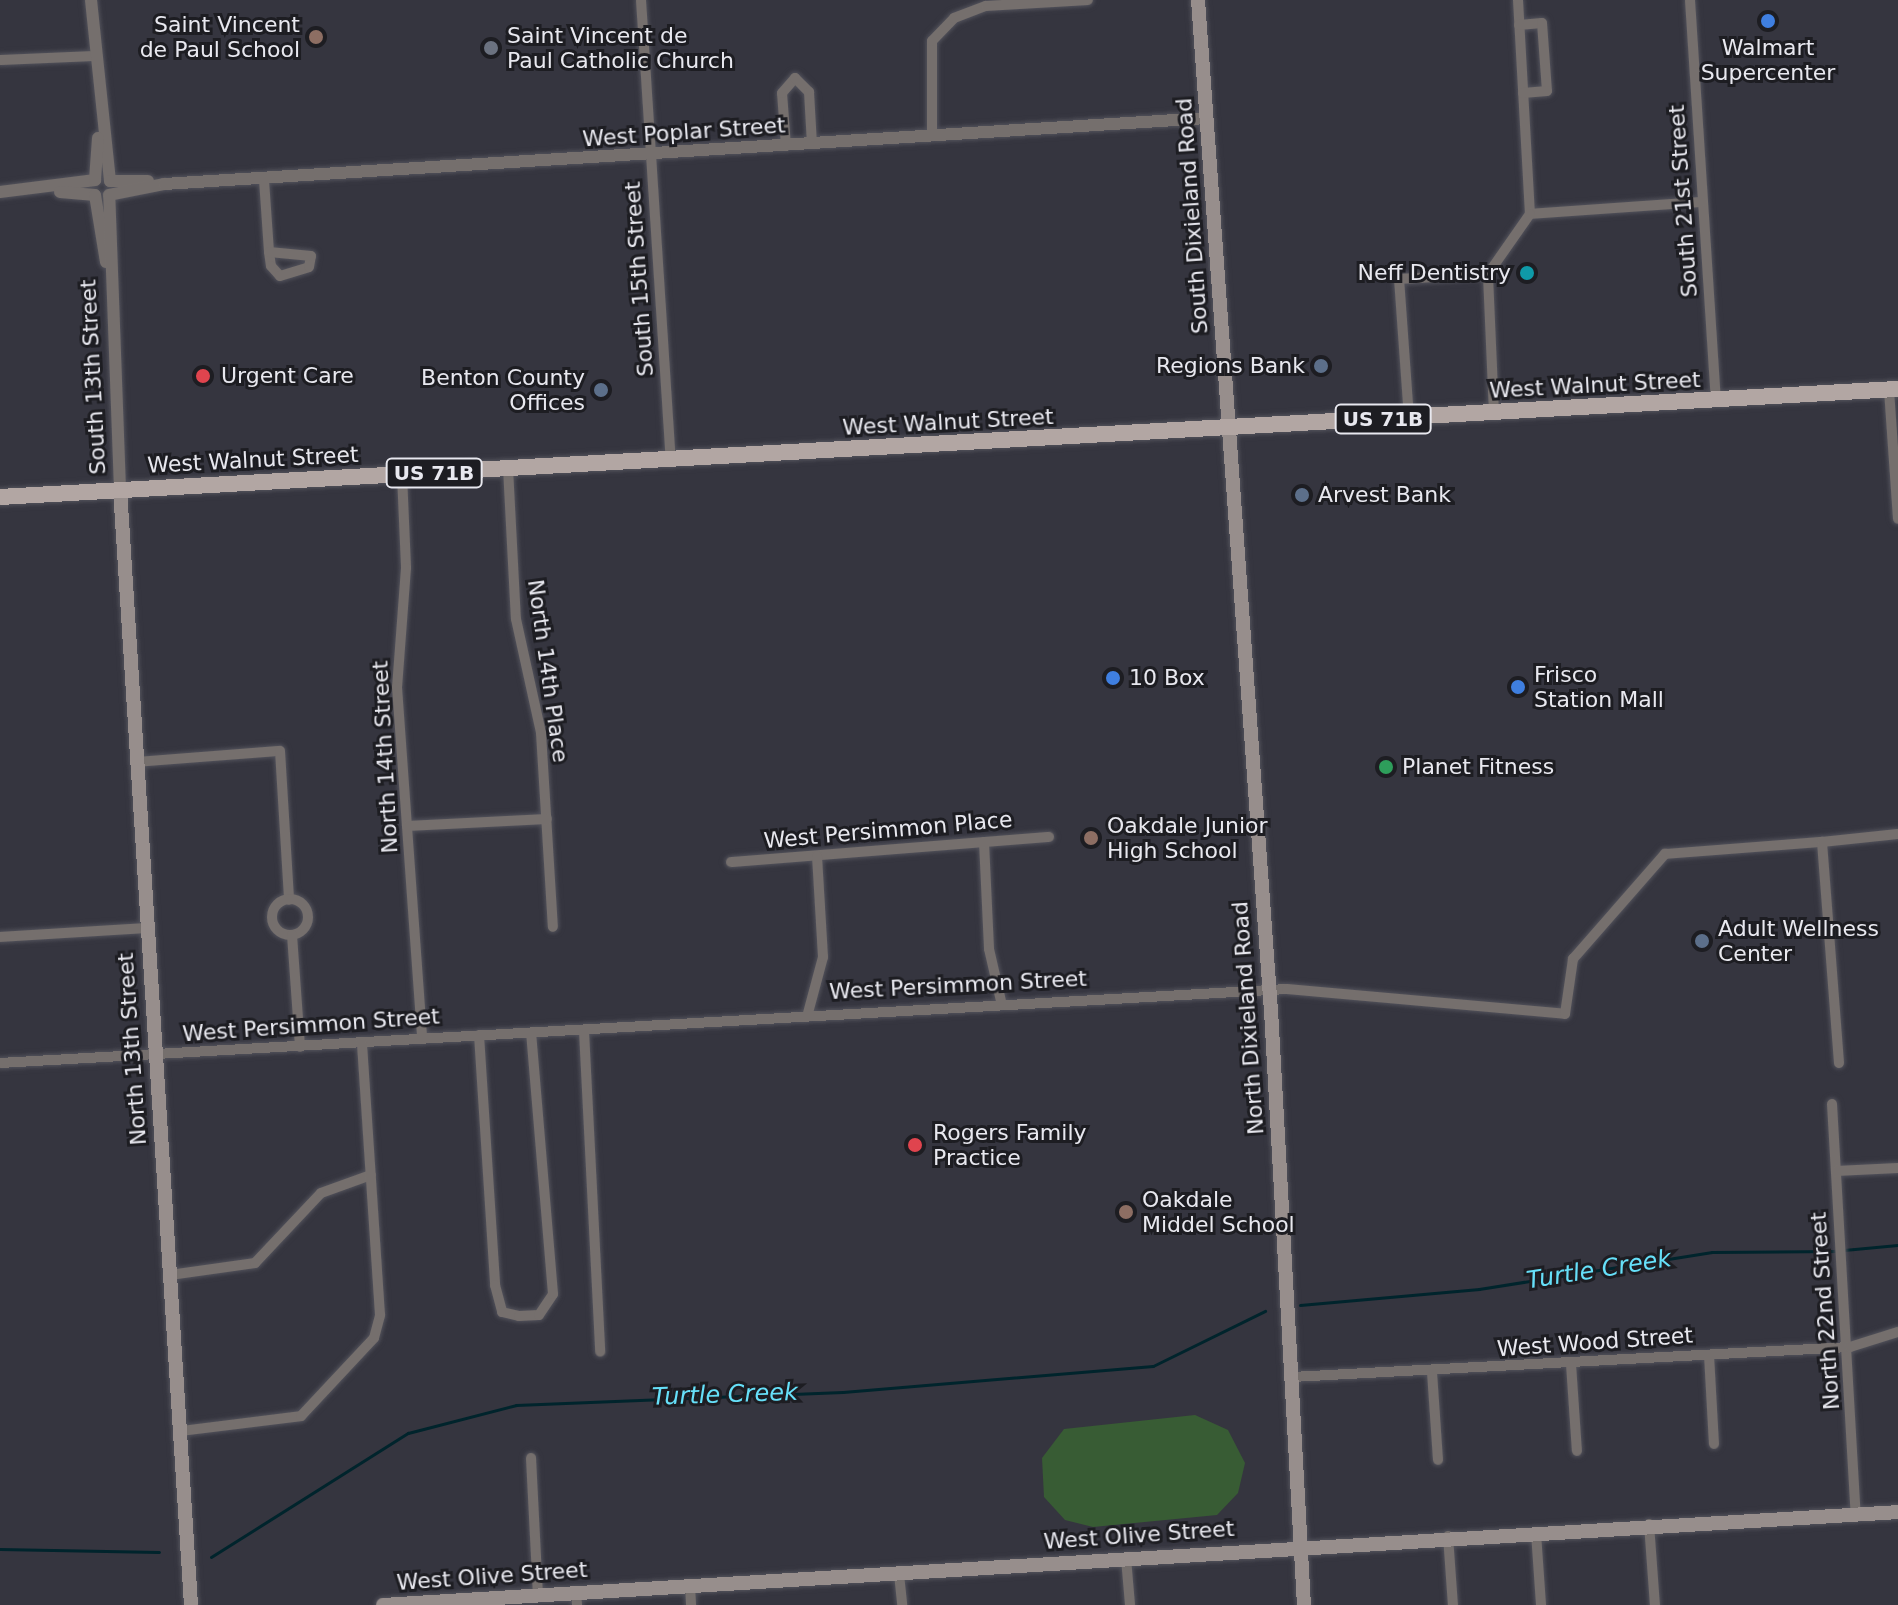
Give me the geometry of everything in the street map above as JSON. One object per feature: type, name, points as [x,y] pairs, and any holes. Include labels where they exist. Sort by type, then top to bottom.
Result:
[{"type":"main road","name":"South Dixieland Road","points":[[1198,0],[1231,428]]},
{"type":"main road","name":"West Walnut Street","points":[[0,497],[1894,390]]},
{"type":"main road","name":"North Dixieland Road","points":[[1231,428],[1270,990],[1304,1605]]},
{"type":"main road","name":"North 13th Street","points":[[120,489],[191,1605]]},
{"type":"main road","name":"West Olive Street","points":[[383,1605],[538,1595],[576,1599],[690,1585],[899,1574],[1448,1536],[1898,1512]]},
{"type":"street","name":"South 13th Street","points":[[91,0],[101,127],[110,188],[106,262]]},
{"type":"street","name":"South 15th Street","points":[[641,0],[671,460]]},
{"type":"street","points":[[932,136],[932,41],[954,18],[986,6],[1088,0]]},
{"type":"street","points":[[1494,413],[1488,274],[1530,214],[1518,0]]},
{"type":"street","name":"South 21st Street","points":[[1690,0],[1716,400]]},
{"type":"street","points":[[1519,25],[1542,23],[1547,91],[1523,93]]},
{"type":"street","points":[[0,60],[95,56]]},
{"type":"street","points":[[786,146],[782,93],[795,78],[809,92],[812,144]]},
{"type":"street","name":"West Poplar Street","points":[[110,188],[1206,118]]},
{"type":"street","name":"South 13th Street","points":[[101,127],[95,195],[106,262],[120,489]]},
{"type":"street","points":[[0,192],[95,180],[110,188]]},
{"type":"street","points":[[264,180],[269,252]]},
{"type":"street","points":[[41,189],[95,195],[110,188]]},
{"type":"street","points":[[1530,214],[1703,202]]},
{"type":"street","points":[[1409,418],[1399,279],[1488,274]]},
{"type":"street","points":[[1894,390],[1898,519]]},
{"type":"street","name":"North 14th Place","points":[[508,468],[516,619],[541,733],[553,927]]},
{"type":"street","name":"North 14th Street","points":[[402,475],[406,568],[397,687],[422,1037]]},
{"type":"street","points":[[136,762],[280,751],[289,900],[308,917],[292,935],[300,1047]]},
{"type":"street","points":[[407,826],[547,819]]},
{"type":"street","points":[[1839,1063],[1822,842],[1898,834]]},
{"type":"street","name":"West Persimmon Place","points":[[731,862],[1049,837]]},
{"type":"street","points":[[984,842],[989,949],[1001,1001]]},
{"type":"street","name":"West Persimmon Street","points":[[0,1063],[362,1044],[422,1037],[584,1031],[1001,1001],[1332,988],[1565,1014],[1573,959],[1665,854],[1822,842]]},
{"type":"street","points":[[808,1013],[823,957],[817,856]]},
{"type":"street","points":[[289,900],[278,905],[273,921],[292,935]]},
{"type":"street","points":[[0,937],[146,928]]},
{"type":"street","points":[[584,1031],[600,1352]]},
{"type":"street","points":[[479,1035],[495,1285],[502,1312],[519,1316],[539,1315],[553,1294],[531,1033]]},
{"type":"street","points":[[181,1431],[301,1416],[349,1372],[380,1315],[362,1044]]},
{"type":"street","name":"North 22nd Street","points":[[1832,1104],[1850,1347],[1856,1515]]},
{"type":"street","points":[[1836,1171],[1898,1168]]},
{"type":"street","points":[[170,1275],[255,1263],[321,1193],[371,1175]]},
{"type":"street","name":"West Wood Street","points":[[1292,1377],[1432,1372],[1850,1347],[1898,1332]]},
{"type":"street","points":[[1709,1355],[1714,1444]]},
{"type":"street","points":[[1571,1364],[1577,1451]]},
{"type":"street","points":[[1432,1372],[1438,1460]]},
{"type":"street","points":[[531,1458],[538,1595]]},
{"type":"street","points":[[1649,1524],[1655,1605]]},
{"type":"street","points":[[1536,1533],[1541,1605]]},
{"type":"street","points":[[1448,1536],[1453,1605]]},
{"type":"street","points":[[1126,1558],[1130,1605]]},
{"type":"street","points":[[899,1574],[902,1605]]},
{"type":"street","points":[[690,1585],[691,1605]]},
{"type":"green space","points":[[1195,1415],[1228,1430],[1245,1463],[1238,1493],[1217,1515],[1093,1527],[1065,1520],[1044,1497],[1042,1458],[1064,1429]]},
{"type":"waterway","name":"Turtle Creek","points":[[1844,1250],[1898,1245]]},
{"type":"waterway","name":"Turtle Creek","points":[[1300,1305],[1479,1289],[1712,1252],[1837,1251]]},
{"type":"waterway","name":"Turtle Creek","points":[[211,1557],[408,1433],[516,1405],[843,1392],[1153,1366],[1265,1311]]},
{"type":"waterway","name":"Turtle Creek","points":[[0,1549],[159,1552]]},
{"type":"place","name":"Walmart Supercenter","points":[[1768,21]]},
{"type":"place","name":"Saint Vincent de Paul School","points":[[316,37]]},
{"type":"place","name":"Saint Vincent de Paul Catholic Church","points":[[491,48]]},
{"type":"place","name":"Neff Dentistry","points":[[1527,273]]},
{"type":"place","name":"Regions Bank","points":[[1321,366]]},
{"type":"place","name":"Urgent Care","points":[[203,376]]},
{"type":"place","name":"Benton County Offices","points":[[601,390]]},
{"type":"place","name":"Arvest Bank","points":[[1302,495]]},
{"type":"place","name":"10 Box","points":[[1113,678]]},
{"type":"place","name":"Frisco Station Mall","points":[[1518,687]]},
{"type":"place","name":"Planet Fitness","points":[[1386,767]]},
{"type":"place","name":"Oakdale Junior High School","points":[[1091,838]]},
{"type":"place","name":"Adult Wellness Center","points":[[1702,941]]},
{"type":"place","name":"Rogers Family Practice","points":[[915,1145]]},
{"type":"place","name":"Oakdale Middel School","points":[[1126,1212]]}]
